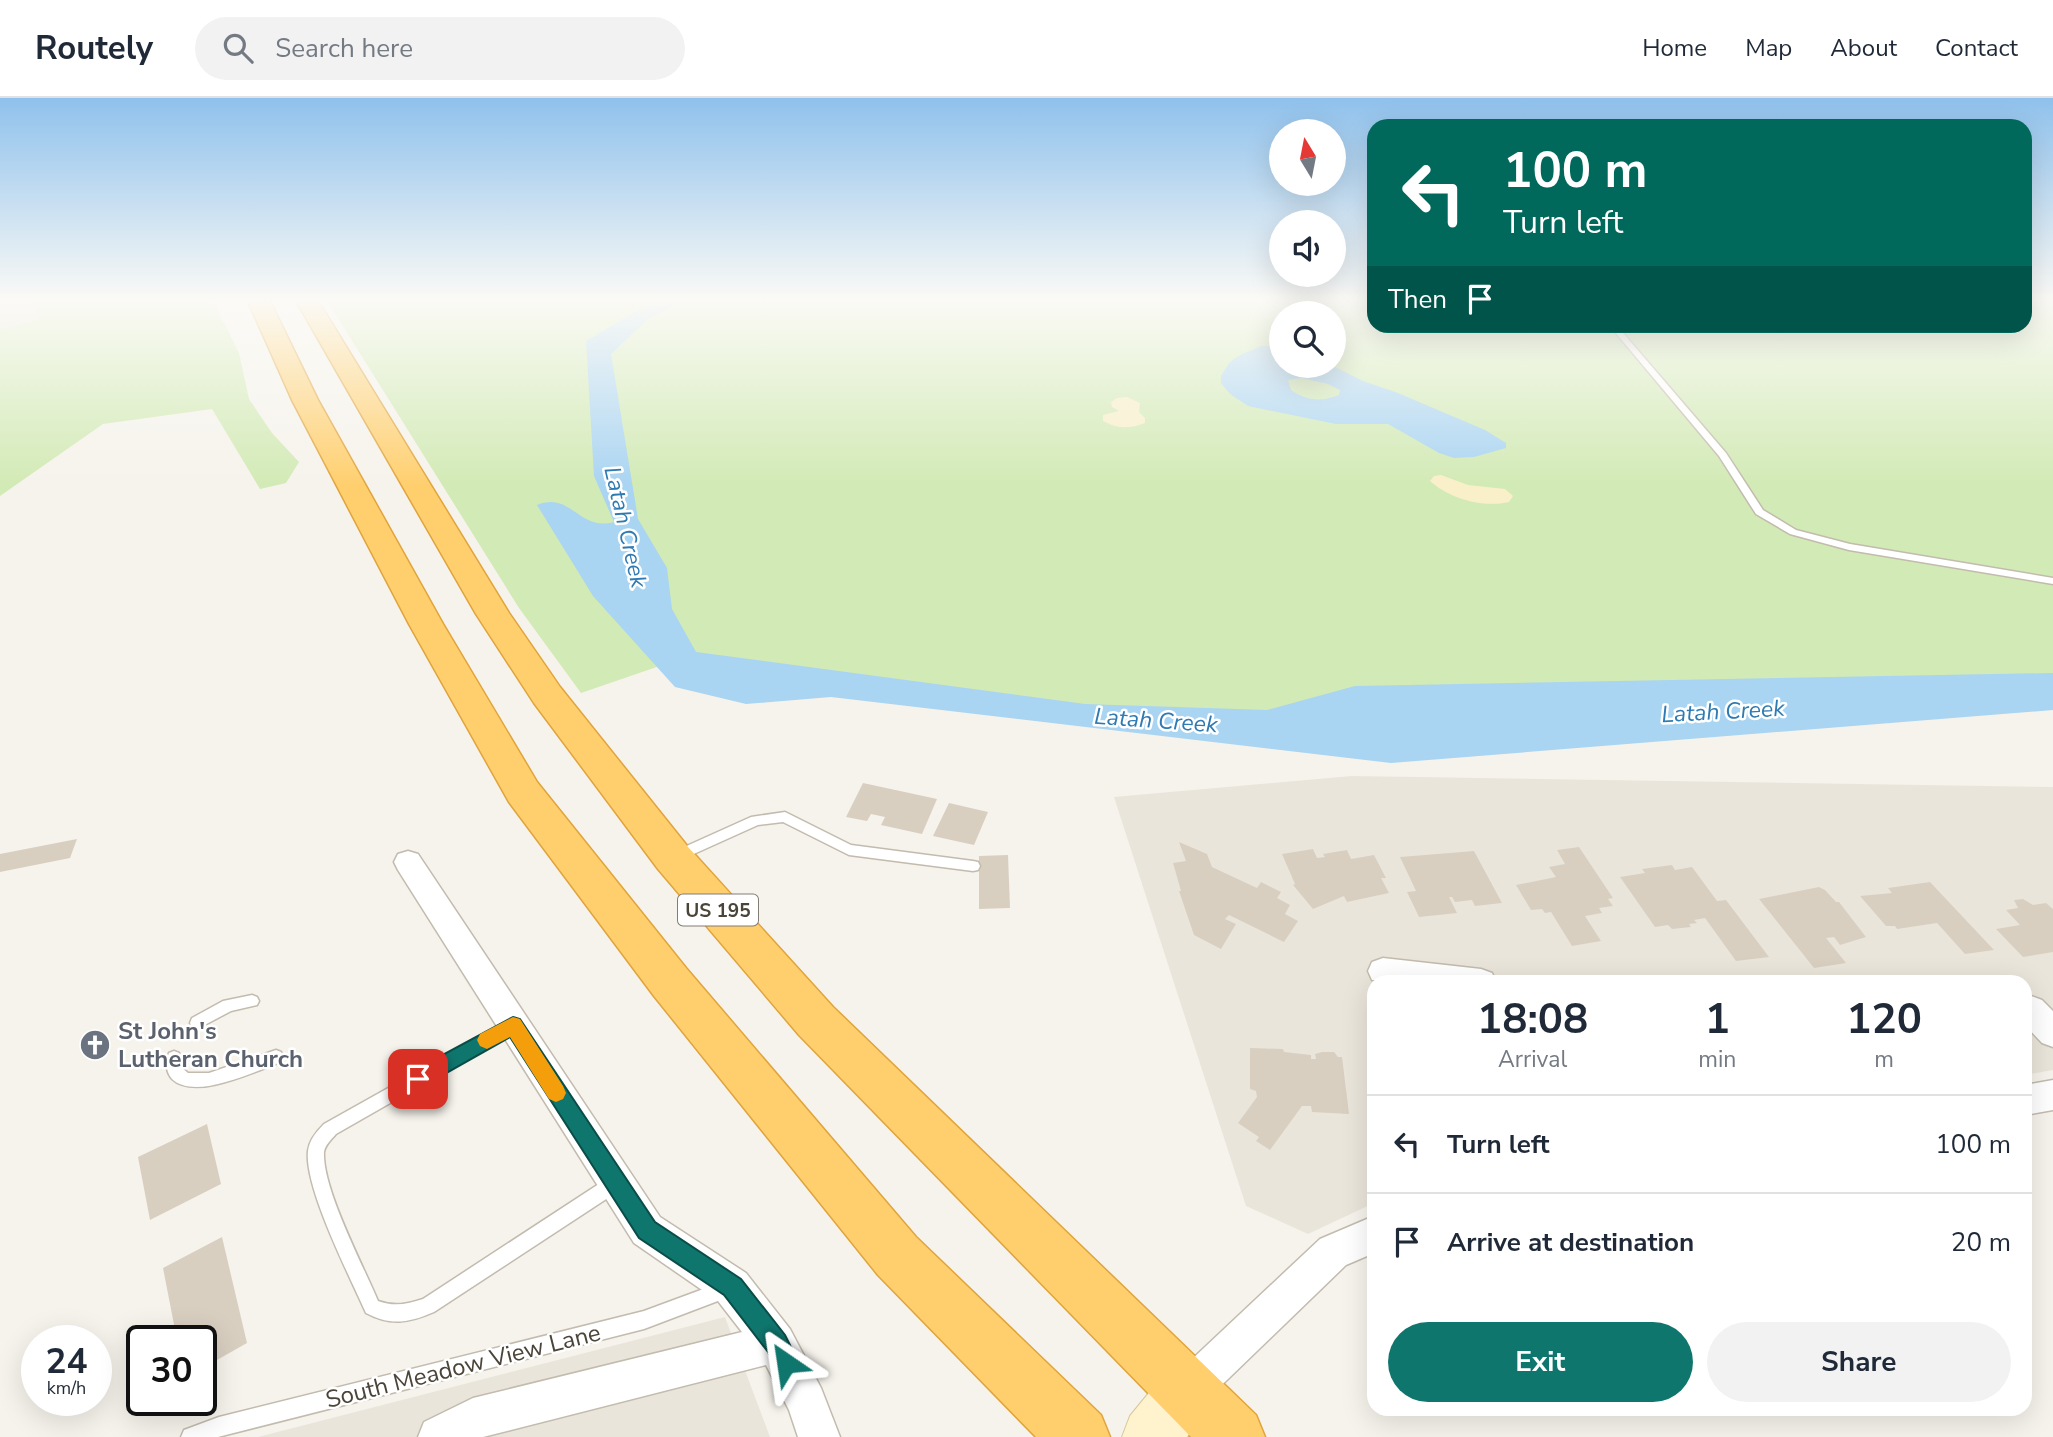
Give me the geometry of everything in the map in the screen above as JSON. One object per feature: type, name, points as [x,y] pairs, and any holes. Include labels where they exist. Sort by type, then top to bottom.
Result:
[{"type":"highway","points":[[288,361],[324,436],[426,624],[523,792],[670,982],[897,1256],[1079,1437]]},
{"type":"highway","name":"US 195","points":[[343,361],[493,614],[547,695],[673,858],[817,1021],[1234,1437]]},
{"type":"street","points":[[408,862],[647,1230],[732,1287],[776,1343],[807,1402],[819,1437]]},
{"type":"street","points":[[1383,971],[1419,975]]},
{"type":"street","points":[[2032,1099],[2053,1095]]},
{"type":"street","points":[[1151,1437],[1186,1392],[1334,1252],[1367,1237]]},
{"type":"street","points":[[439,1437],[472,1419],[776,1343]]},
{"type":"lane","points":[[1643,361],[1723,455],[1759,512],[1793,532],[1849,547],[2053,581]]},
{"type":"lane","points":[[673,858],[756,820],[785,817],[849,850],[973,866]]},
{"type":"lane","points":[[197,1023],[228,1005],[252,1002]]},
{"type":"lane","points":[[513,1025],[330,1129],[319,1141],[316,1161],[334,1218],[372,1307],[383,1314],[403,1315],[428,1306],[616,1183]]},
{"type":"lane","points":[[174,1058],[175,1071],[184,1080],[209,1080],[276,1057]]},
{"type":"lane","name":"South Meadow View Lane","points":[[191,1437],[219,1427],[644,1320],[732,1287]]},
{"type":"shaded area","points":[[1352,776],[2053,787],[2053,1070],[2032,1074],[2032,975],[1367,975],[1367,1206],[1308,1234],[1246,1206],[1114,797]]},
{"type":"shaded area","points":[[725,1317],[770,1437],[258,1437]]},
{"type":"green space","points":[[0,361],[241,361],[249,399],[272,433],[299,462],[286,483],[260,489],[212,409],[103,424],[0,496]]},
{"type":"green space","points":[[365,361],[1269,361],[1269,378],[1346,378],[1346,361],[2053,361],[2053,691],[1266,726],[677,660],[581,693],[519,608]]},
{"type":"sand","points":[[1127,397],[1140,403],[1139,412],[1145,418],[1145,423],[1124,427],[1103,421],[1103,415],[1119,411],[1112,407],[1111,402]]},
{"type":"sand","points":[[1441,475],[1468,485],[1505,489],[1513,496],[1509,502],[1499,504],[1467,501],[1447,493],[1430,481],[1434,476]]},
{"type":"water","name":"Latah Creek","points":[[587,361],[612,361],[638,519],[667,568],[672,609],[696,652],[1085,704],[1267,710],[1355,686],[2053,673],[2053,710],[1391,763],[831,697],[746,704],[675,687],[593,596],[537,505],[558,503],[592,522],[614,522],[594,476]]},
{"type":"water","points":[[1231,361],[1269,361],[1269,378],[1302,378],[1346,378],[1346,372],[1485,430],[1506,443],[1506,448],[1474,457],[1454,458],[1439,453],[1388,424],[1336,424],[1248,406],[1230,394],[1221,383],[1221,376]],"holes":[[[1302,378],[1328,384],[1340,390],[1339,395],[1314,399],[1291,390],[1288,380]]]},
{"type":"building","points":[[863,783],[937,799],[922,834],[881,825],[885,817],[871,814],[867,821],[846,817]]},
{"type":"building","points":[[949,803],[988,812],[974,845],[933,836]]},
{"type":"building","points":[[77,839],[70,858],[0,872],[0,854]]},
{"type":"building","points":[[1179,842],[1207,854],[1212,867],[1257,888],[1261,882],[1281,892],[1277,898],[1290,905],[1285,914],[1298,921],[1284,942],[1229,915],[1225,919],[1236,924],[1221,949],[1194,935],[1173,863],[1186,861]]},
{"type":"building","points":[[1579,847],[1613,898],[1608,899],[1613,906],[1599,908],[1602,913],[1585,916],[1601,941],[1572,946],[1551,912],[1531,910],[1516,885],[1556,877],[1549,867],[1565,864],[1557,850]]},
{"type":"building","points":[[1313,849],[1317,858],[1325,857],[1323,854],[1347,850],[1351,859],[1374,855],[1386,878],[1381,878],[1389,893],[1347,902],[1344,896],[1313,909],[1293,885],[1295,884],[1282,854]]},
{"type":"building","points":[[1474,851],[1502,903],[1475,906],[1472,900],[1455,902],[1449,897],[1457,913],[1419,917],[1407,892],[1416,891],[1400,857]]},
{"type":"building","points":[[1008,855],[1010,908],[979,909],[979,856]]},
{"type":"building","points":[[1672,865],[1675,870],[1692,867],[1717,901],[1726,900],[1769,957],[1736,961],[1705,918],[1694,920],[1697,923],[1689,924],[1691,927],[1655,927],[1620,877],[1645,873],[1642,869]]},
{"type":"building","points":[[1930,882],[1994,950],[1965,954],[1937,923],[1897,929],[1895,926],[1886,926],[1860,896],[1892,893],[1888,888]]},
{"type":"building","points":[[1819,887],[1839,902],[1866,937],[1840,945],[1834,937],[1826,938],[1846,963],[1814,968],[1759,899]]},
{"type":"building","points":[[2023,899],[2033,905],[2046,903],[2053,909],[2053,952],[2023,957],[1996,929],[2020,925],[2006,910],[2018,908],[2014,900]]},
{"type":"building","points":[[1250,1048],[1283,1049],[1284,1052],[1311,1055],[1311,1059],[1316,1059],[1315,1054],[1322,1052],[1334,1052],[1338,1057],[1342,1057],[1349,1114],[1312,1112],[1311,1106],[1302,1106],[1270,1150],[1256,1141],[1259,1137],[1238,1123],[1257,1097],[1256,1091],[1250,1089]]},
{"type":"building","points":[[207,1124],[221,1184],[150,1220],[138,1157]]},
{"type":"building","points":[[222,1237],[247,1343],[217,1360],[217,1325],[174,1325],[163,1268]]},
{"type":"slow traffic","points":[[487,1040],[513,1025],[556,1093]]},
{"type":"place","name":"St John's Lutheran Church","points":[[95,1045]]},
{"type":"route","points":[[418,1079],[513,1025],[647,1230],[732,1287],[776,1343],[786,1363]]}]
